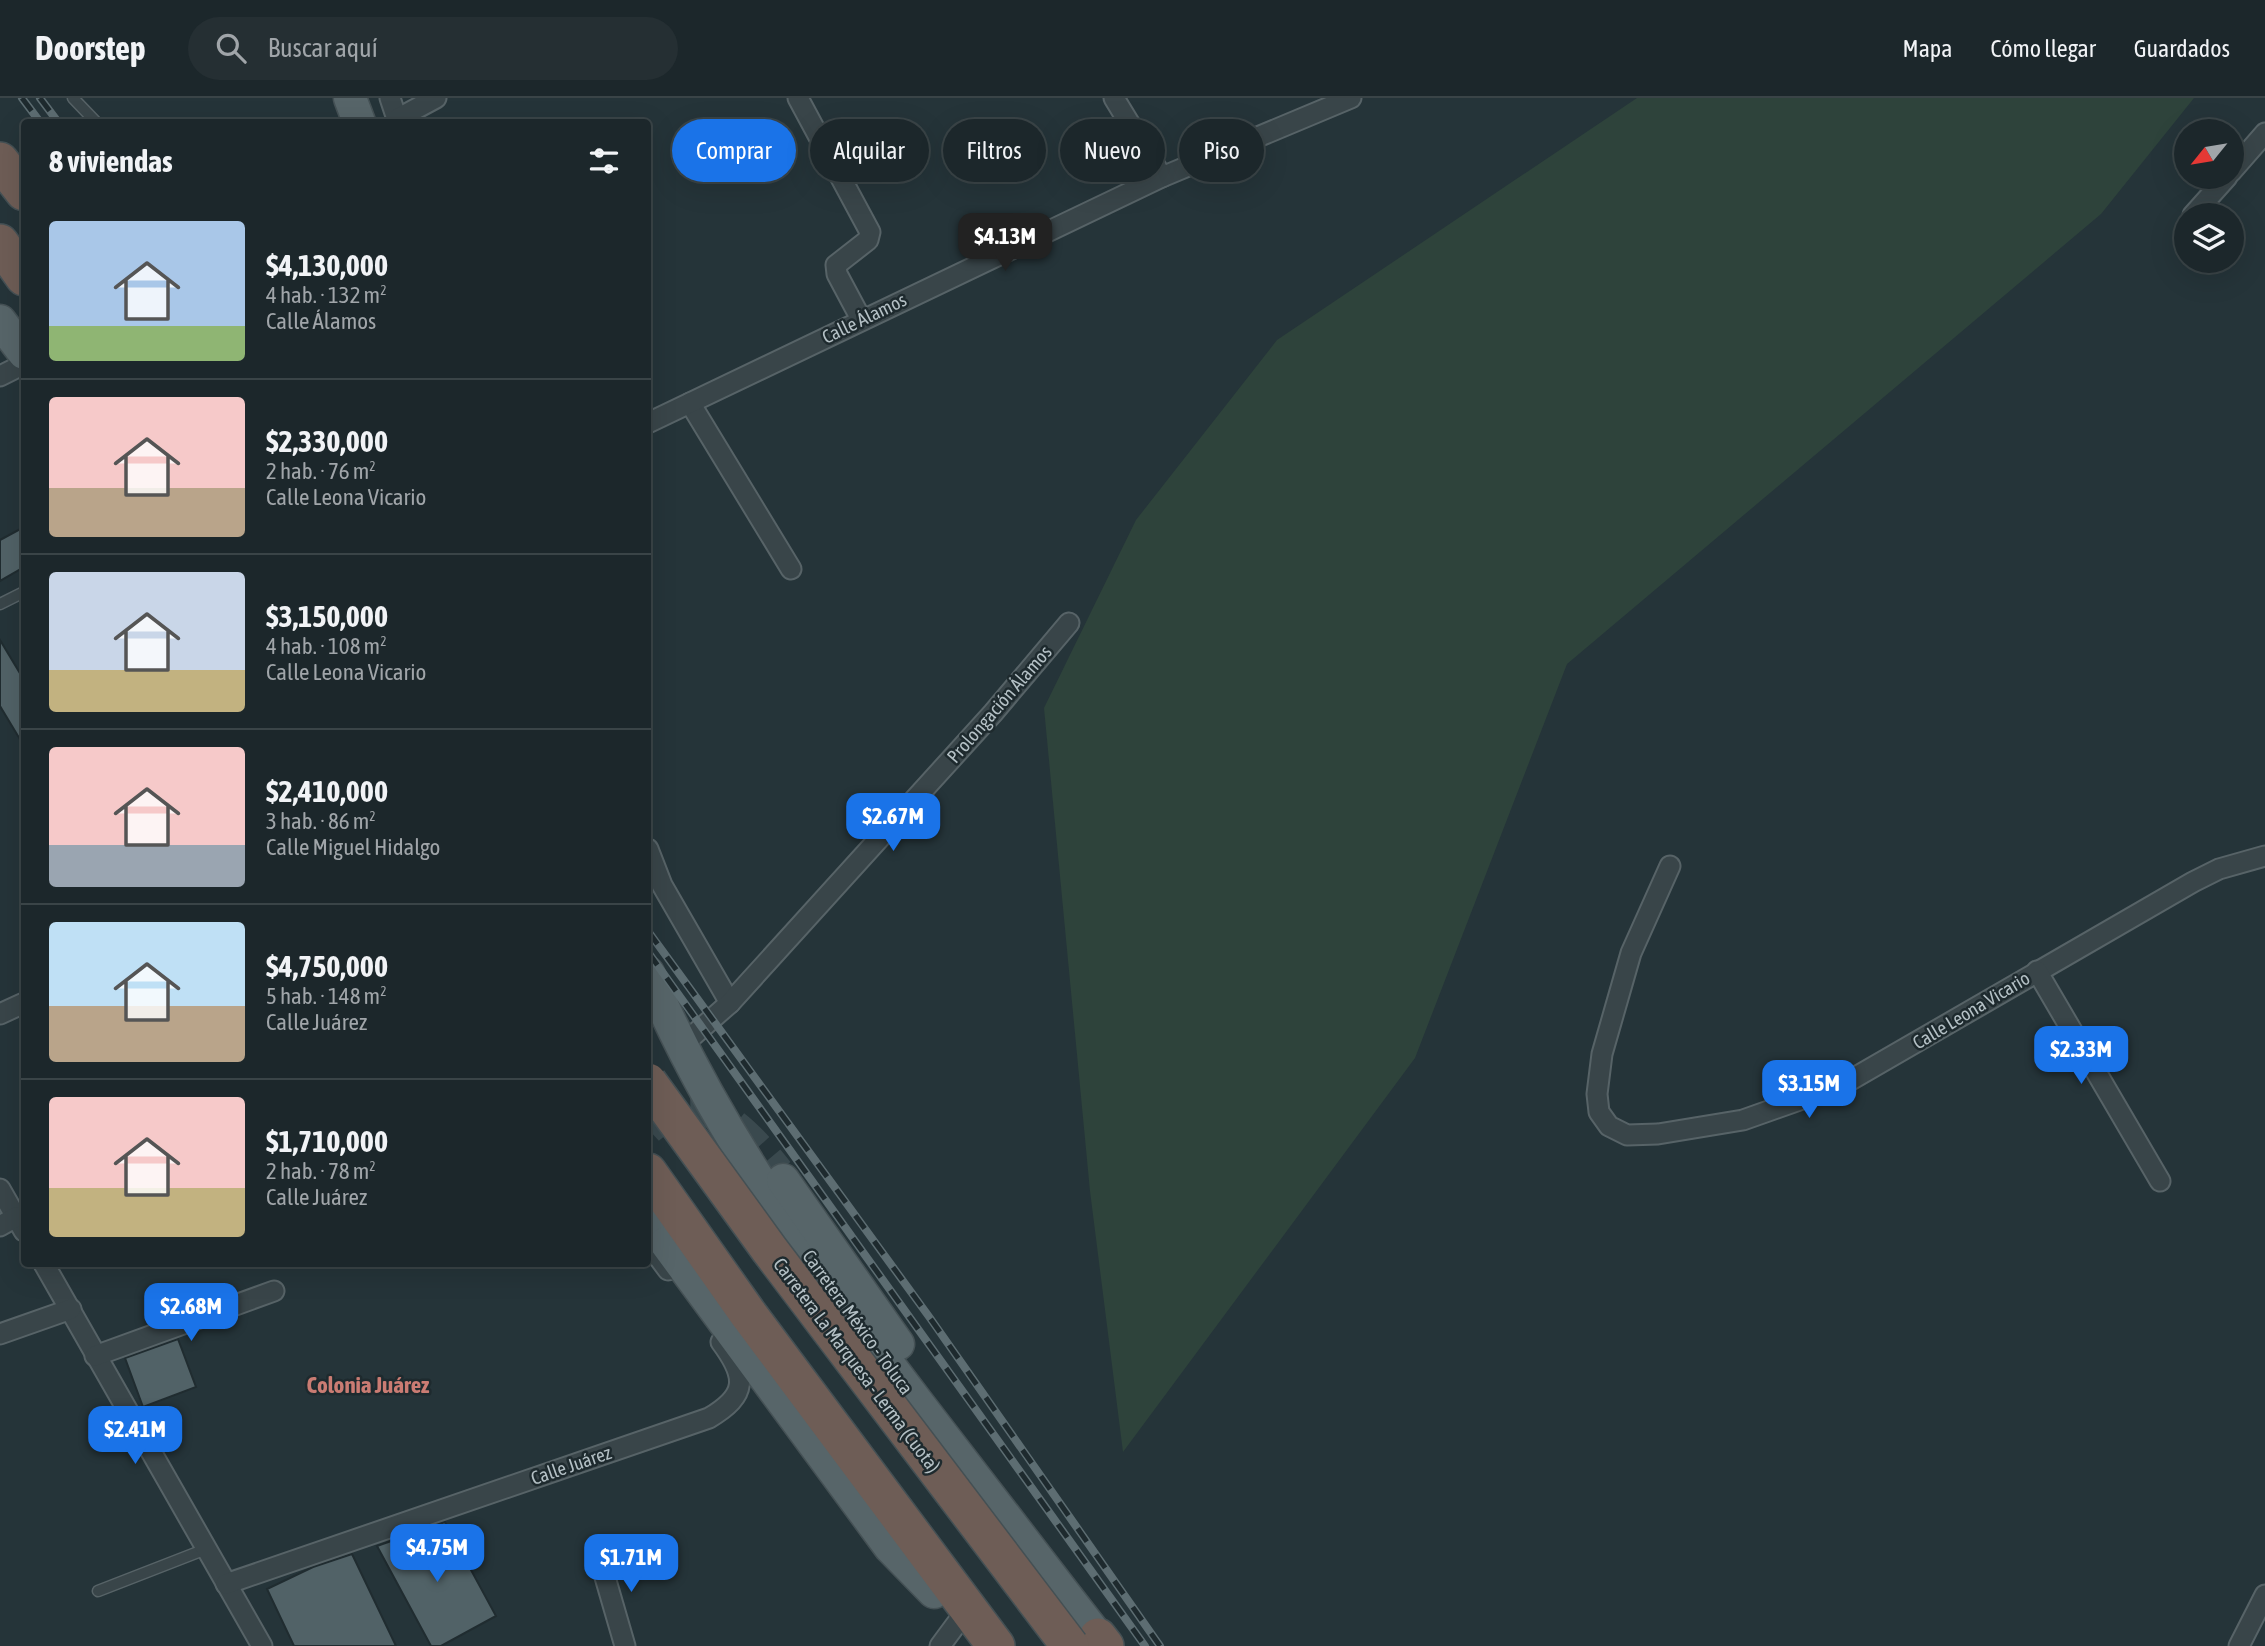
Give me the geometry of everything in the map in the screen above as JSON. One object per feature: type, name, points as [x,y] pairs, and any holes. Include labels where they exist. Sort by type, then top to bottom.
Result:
[{"type":"highway","points":[[0,161],[21,188]]},
{"type":"highway","points":[[0,243],[21,273]]},
{"type":"highway","name":"Carretera La Marquesa - Lerma (Cuota)","points":[[651,1086],[769,1249],[1091,1643]]},
{"type":"highway","points":[[651,1176],[749,1315],[996,1646]]},
{"type":"highway","points":[[934,1592],[957,1638]]},
{"type":"main road","points":[[350,98],[358,119]]},
{"type":"main road","points":[[0,321],[21,349]]},
{"type":"main road","name":"Carretera México - Toluca","points":[[651,980],[680,1047],[748,1163],[822,1277],[1091,1643]]},
{"type":"main road","points":[[778,1172],[894,1338],[1005,1486],[1091,1643]]},
{"type":"main road","points":[[651,1208],[934,1592]]},
{"type":"main road","points":[[657,1243],[890,1547],[934,1592]]},
{"type":"street","points":[[390,98],[397,119]]},
{"type":"street","points":[[399,119],[436,98]]},
{"type":"street","points":[[798,98],[870,232],[868,240],[836,264],[836,274],[861,319]]},
{"type":"street","points":[[1114,98],[1127,119]]},
{"type":"street","name":"Calle Álamos","points":[[1165,176],[1351,98]]},
{"type":"street","points":[[2244,157],[2265,133]]},
{"type":"street","name":"Calle Álamos","points":[[651,422],[861,319],[1151,182]]},
{"type":"street","points":[[2204,203],[2216,189]]},
{"type":"street","points":[[0,376],[21,366]]},
{"type":"street","points":[[690,402],[791,569]]},
{"type":"street","name":"Prolongación Álamos","points":[[680,1047],[730,1003],[993,713],[1069,623]]},
{"type":"street","name":"Calle Leona Vicario","points":[[1671,866],[1631,953],[1602,1054],[1597,1103],[1609,1126],[1628,1135],[1670,1132],[1743,1120],[1842,1085],[2193,881],[2219,869],[2265,856]]},
{"type":"street","points":[[651,857],[662,885],[730,1003]]},
{"type":"street","points":[[2037,971],[2160,1181]]},
{"type":"street","points":[[0,1014],[21,1004]]},
{"type":"street","name":"Calle Juárez","points":[[226,1584],[709,1418],[725,1409],[738,1396],[739,1376],[735,1363],[657,1243]]},
{"type":"street","points":[[46,1267],[262,1646]]},
{"type":"street","points":[[95,1356],[274,1291]]},
{"type":"street","points":[[0,1334],[71,1309]]},
{"type":"street","points":[[598,1553],[625,1646]]},
{"type":"street","points":[[2239,1646],[2265,1595]]},
{"type":"lane","points":[[74,98],[84,103],[94,119]]},
{"type":"lane","points":[[0,604],[21,594]]},
{"type":"lane","points":[[98,1591],[206,1549]]},
{"type":"green space","points":[[1637,98],[2194,98],[2177,119],[2174,119],[2174,123],[2101,214],[1567,664],[1415,1058],[1123,1452],[1090,1191],[1044,708],[1136,520],[1277,340]]},
{"type":"building","points":[[21,529],[21,569],[0,581],[0,540]]},
{"type":"building","points":[[0,640],[21,675],[21,741],[0,706]]},
{"type":"building","points":[[178,1339],[196,1387],[143,1407],[125,1358]]},
{"type":"building","points":[[445,1522],[496,1616],[441,1646],[431,1646],[377,1546]]},
{"type":"building","points":[[352,1554],[396,1646],[294,1646],[267,1589],[313,1567]]},
{"type":"tunnel","points":[[651,1127],[667,1115],[686,1109],[703,1110],[720,1116],[751,1141],[778,1172]]},
{"type":"railway","points":[[22,98],[38,119]]},
{"type":"railway","points":[[40,98],[56,119]]},
{"type":"railway","points":[[651,935],[930,1318],[1160,1646]]},
{"type":"railway","points":[[651,956],[1145,1646]]},
{"type":"district","name":"Colonia Juárez","points":[[368,1385]]}]
